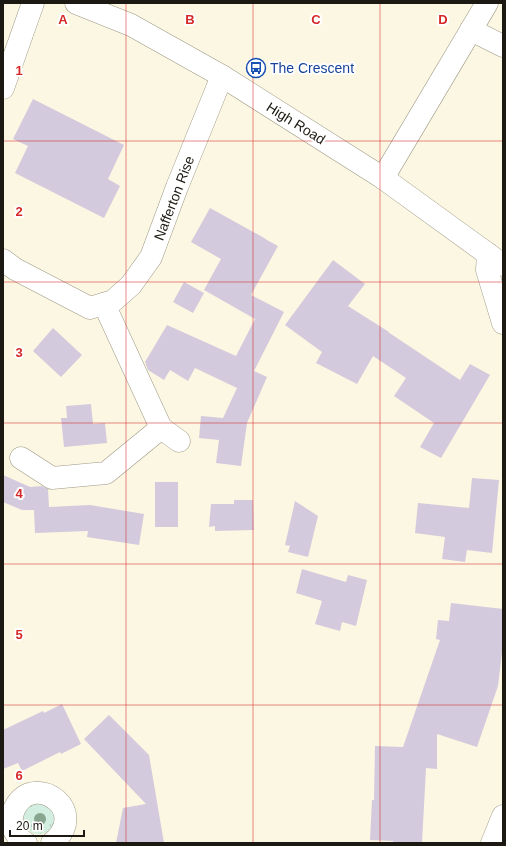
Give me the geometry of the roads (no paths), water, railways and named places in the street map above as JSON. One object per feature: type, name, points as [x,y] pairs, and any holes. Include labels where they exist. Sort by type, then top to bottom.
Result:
[{"type":"street","points":[[3,88],[33,3]]},
{"type":"street","name":"High Road","points":[[76,3],[131,25],[222,76],[383,178],[496,260]]},
{"type":"street","points":[[383,178],[487,3]]},
{"type":"street","points":[[471,30],[503,46]]},
{"type":"street","name":"Nafferton Rise","points":[[3,260],[15,269],[90,308],[113,301],[131,285],[151,257],[177,187],[222,76]]},
{"type":"street","points":[[496,260],[487,270],[503,323]]},
{"type":"street","points":[[104,304],[161,428],[179,441]]},
{"type":"street","points":[[21,458],[52,478],[106,472],[161,428]]},
{"type":"street","points":[[26,843],[14,832],[7,820],[20,800],[29,794],[41,792],[51,796],[60,803],[65,813],[65,824],[61,835],[52,843]]},
{"type":"street","points":[[492,843],[503,816]]},
{"type":"place","name":"The Crescent","points":[[256,68]]}]
